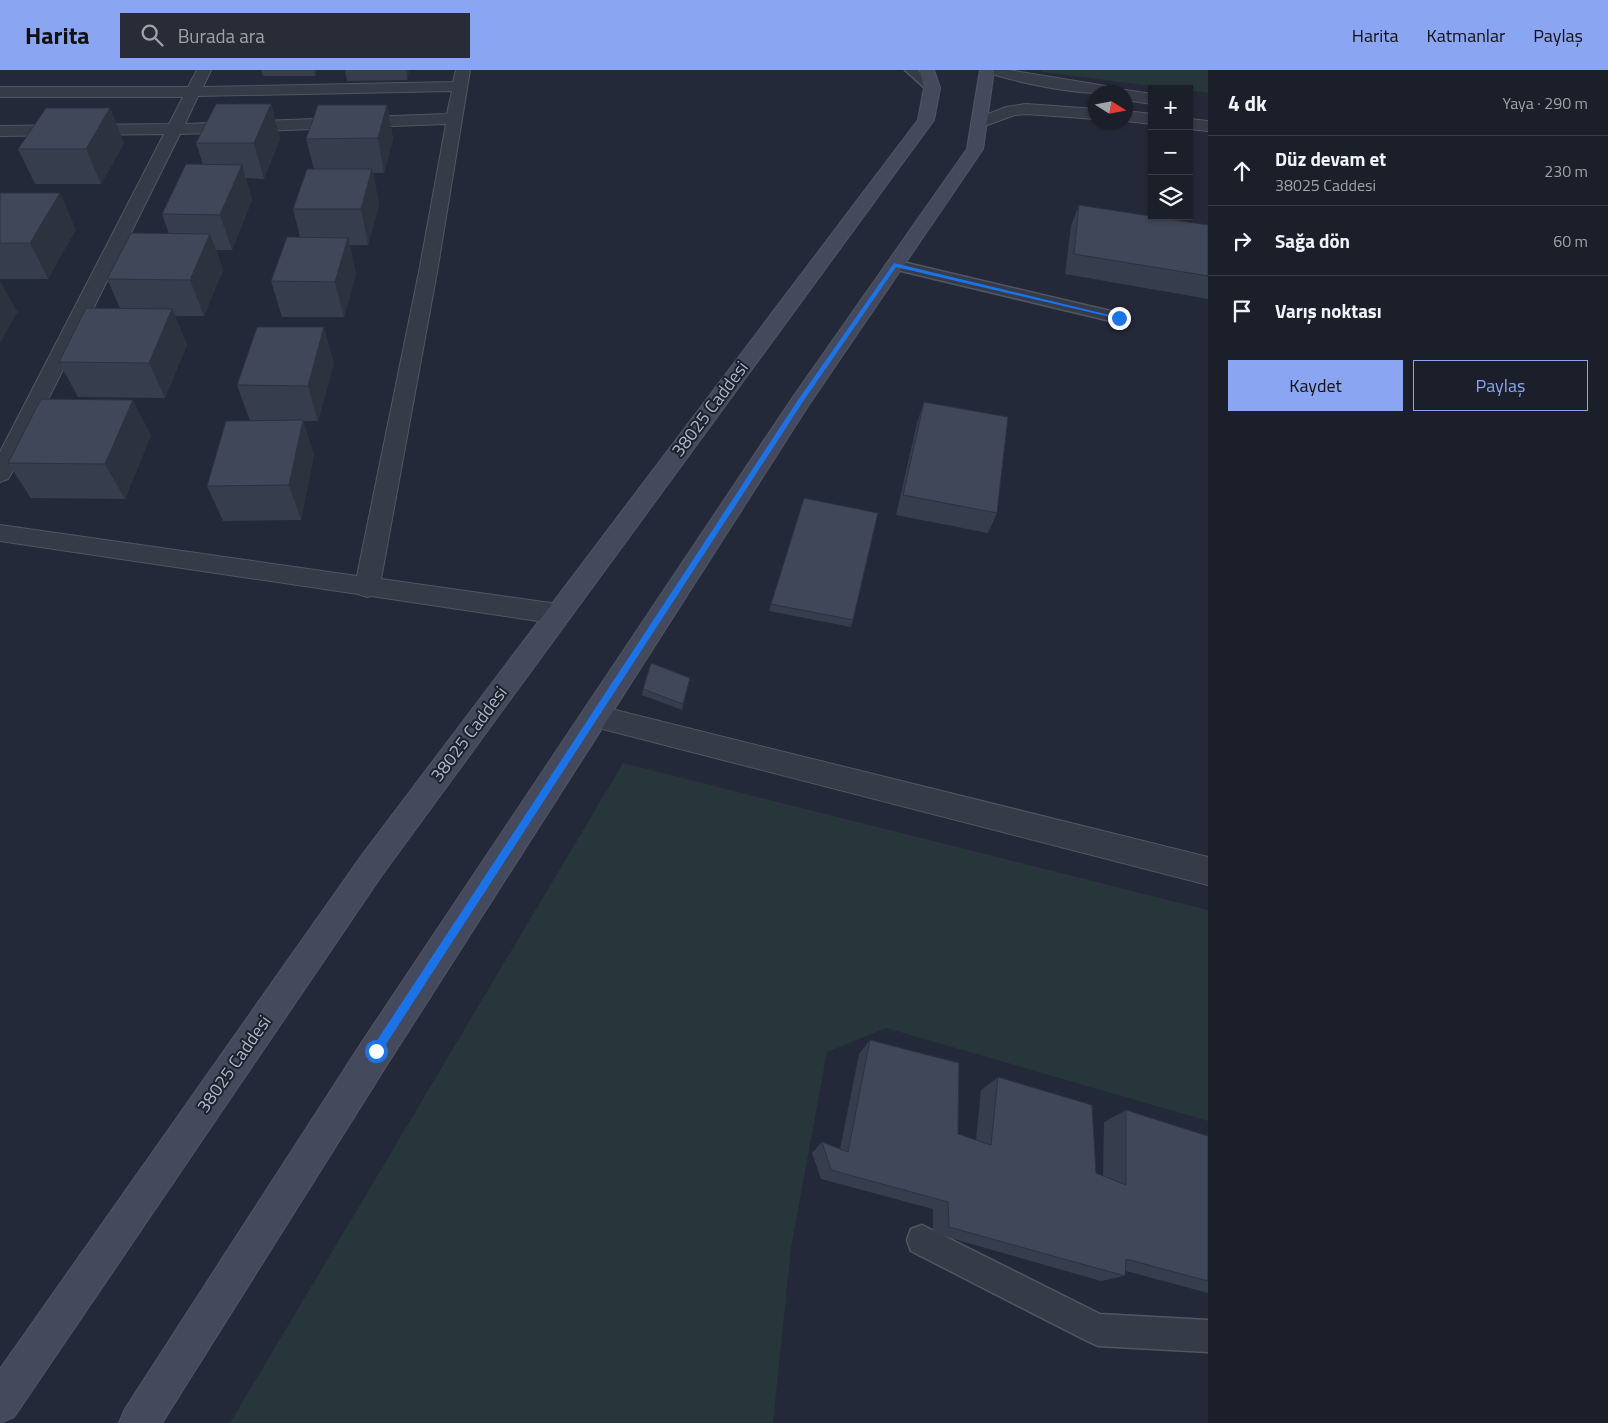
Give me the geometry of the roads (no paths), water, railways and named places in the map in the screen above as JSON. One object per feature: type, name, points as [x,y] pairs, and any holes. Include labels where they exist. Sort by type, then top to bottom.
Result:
[{"type":"main road","points":[[139,1423],[376,1051],[800,402],[975,149],[987,70]]},
{"type":"main road","name":"38025 Caddesi","points":[[0,1403],[372,865],[926,120],[930,79]]},
{"type":"street","points":[[0,474],[204,70]]},
{"type":"street","points":[[993,70],[1014,76],[1088,88]]},
{"type":"street","points":[[0,92],[194,92],[461,78],[428,272],[367,588]]},
{"type":"street","points":[[1133,96],[1148,98]]},
{"type":"street","points":[[979,123],[1012,110],[1026,108],[1088,113]]},
{"type":"street","points":[[1133,117],[1148,119]]},
{"type":"street","points":[[0,131],[174,129],[454,119]]},
{"type":"street","points":[[1193,124],[1208,126]]},
{"type":"street","points":[[0,533],[367,588],[558,614]]},
{"type":"street","points":[[595,716],[1208,871]]},
{"type":"lane","points":[[911,70],[930,79]]},
{"type":"lane","points":[[894,265],[1119,318]]},
{"type":"lane","points":[[922,1240],[1098,1330],[1208,1336]]}]
